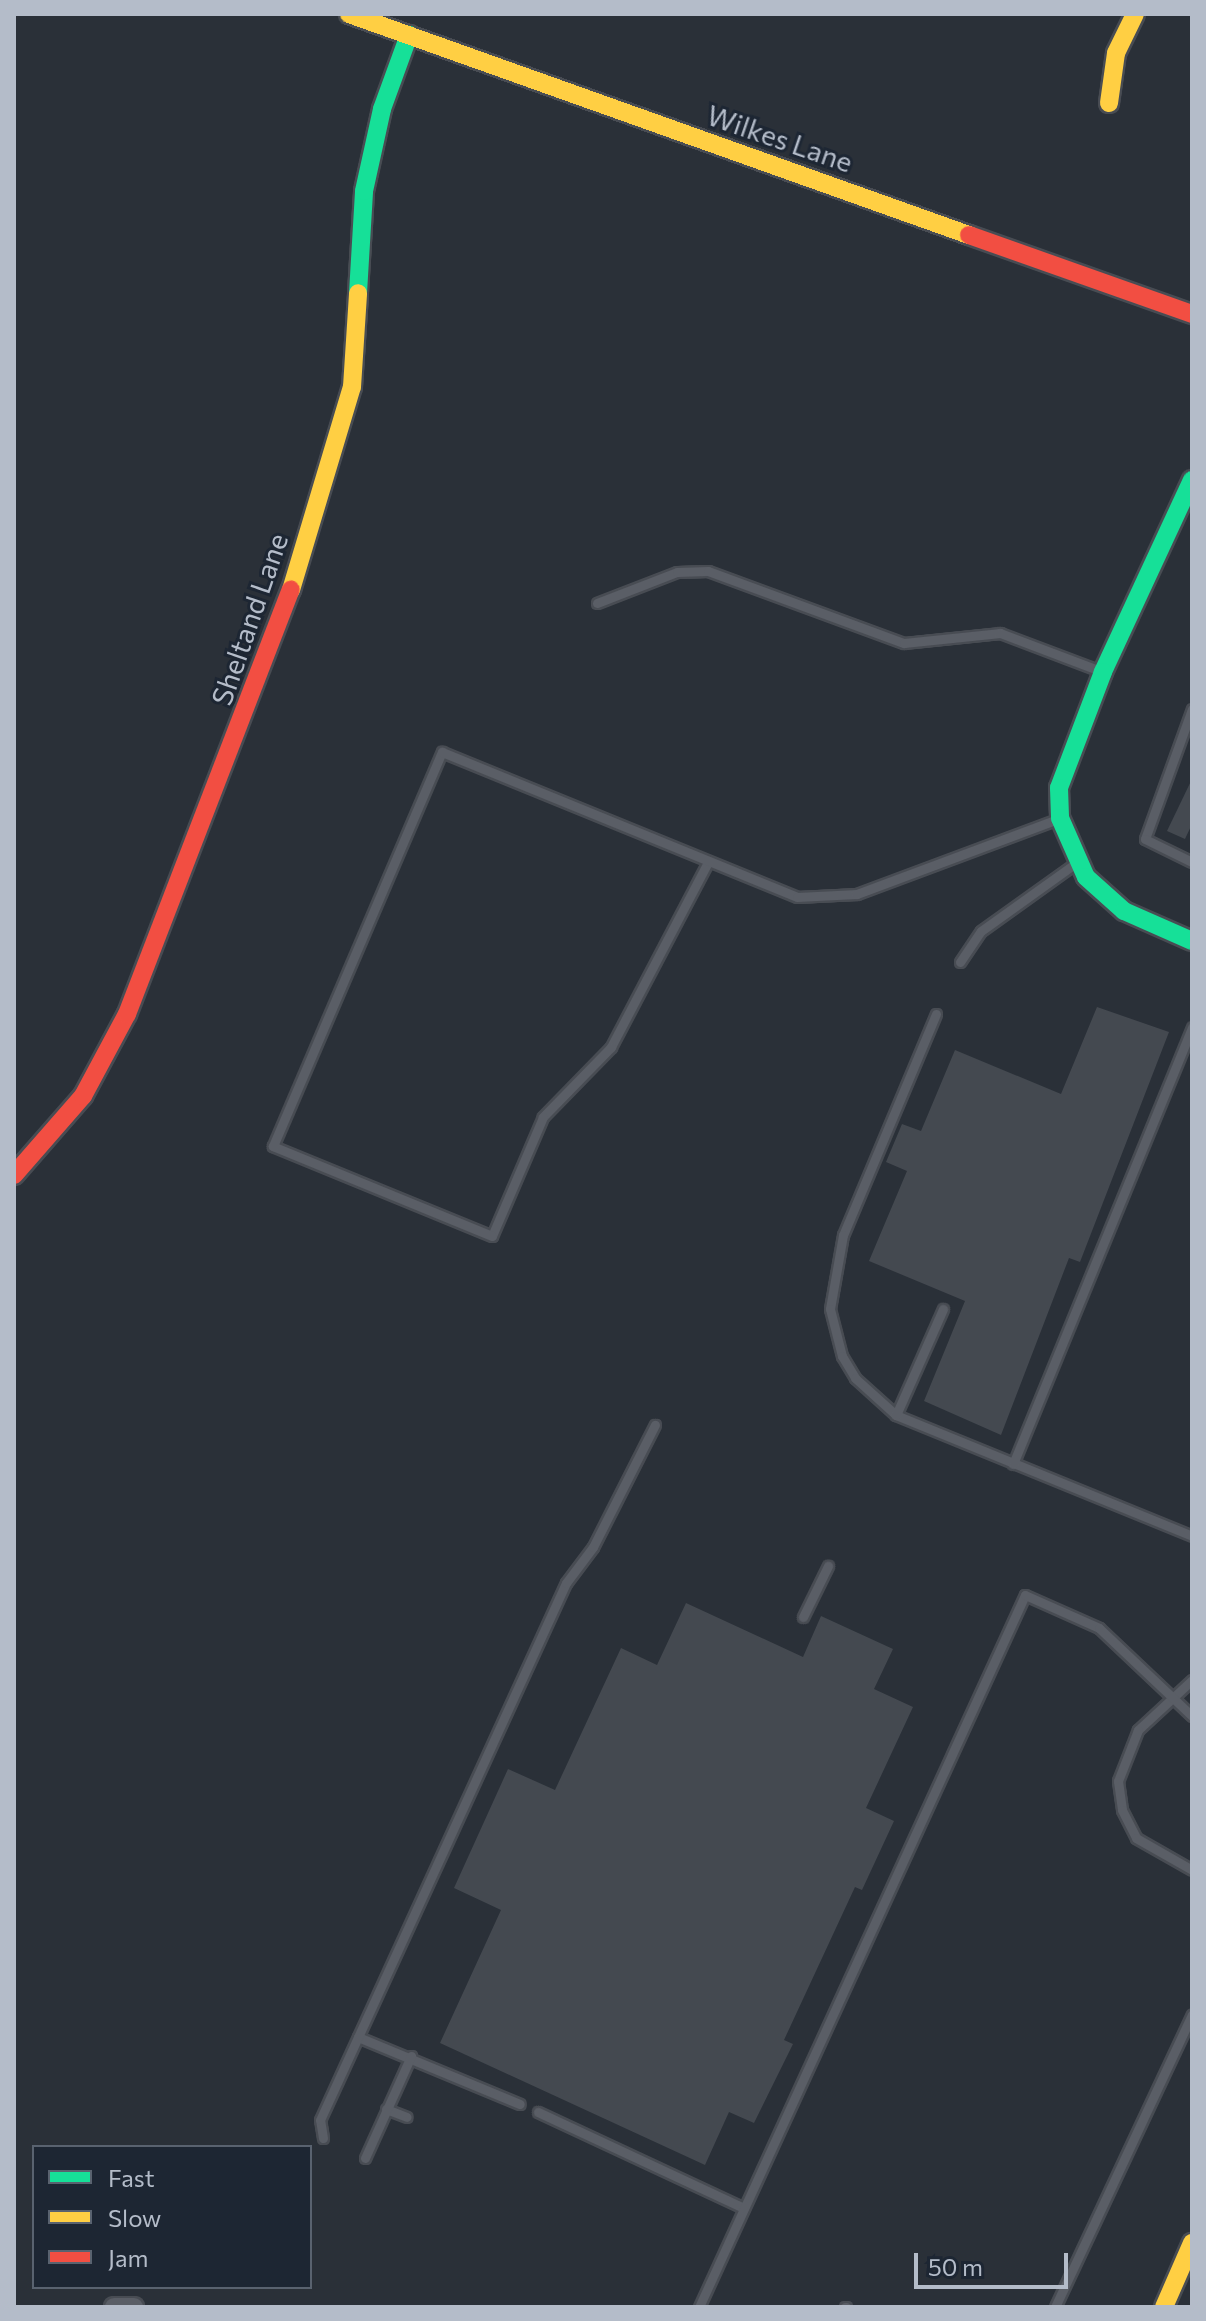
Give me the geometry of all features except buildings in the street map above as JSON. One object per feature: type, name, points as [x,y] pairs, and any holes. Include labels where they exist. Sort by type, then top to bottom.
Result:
[{"type":"street","name":"Wilkes Lane","points":[[349,14],[1192,314]]},
{"type":"street","points":[[1109,103],[1116,53],[1135,14]]},
{"type":"street","name":"Sheltand Lane","points":[[14,1175],[83,1096],[127,1014],[285,610],[352,387],[364,191],[382,109],[409,35]]},
{"type":"street","points":[[1192,480],[1067,756],[1060,818],[1076,863],[1124,911],[1192,941]]},
{"type":"street","points":[[1164,2307],[1192,2243]]},
{"type":"street","points":[[114,2307],[134,2307]]},
{"type":"lane","points":[[597,603],[677,572],[708,571],[904,643],[1000,633],[1103,672]]},
{"type":"lane","points":[[1192,709],[1145,839],[1192,862]]},
{"type":"lane","points":[[707,864],[611,1047],[543,1117],[492,1236],[273,1146],[442,752],[707,864],[797,897],[857,894],[1060,818]]},
{"type":"lane","points":[[960,962],[981,931],[1076,863]]},
{"type":"lane","points":[[936,1014],[843,1235],[831,1287],[834,1335],[842,1356],[855,1378],[896,1415],[1192,1536]]},
{"type":"lane","points":[[1013,1464],[1192,1027]]},
{"type":"lane","points":[[896,1415],[943,1309]]},
{"type":"lane","points":[[323,2138],[320,2120],[566,1583],[593,1547],[655,1425]]},
{"type":"lane","points":[[803,1617],[828,1566]]},
{"type":"lane","points":[[699,2307],[1025,1595],[1099,1628],[1176,1696],[1192,1716]]},
{"type":"lane","points":[[1192,1680],[1127,1746],[1119,1796],[1136,1838],[1192,1870]]},
{"type":"lane","points":[[1055,2307],[1192,2015]]},
{"type":"lane","points":[[358,2037],[432,2064],[520,2104]]},
{"type":"lane","points":[[365,2158],[411,2056]]},
{"type":"lane","points":[[386,2109],[407,2117]]},
{"type":"lane","points":[[538,2112],[744,2208]]},
{"type":"traffic: fast","points":[[358,293],[364,191],[382,109],[409,35]]},
{"type":"traffic: fast","points":[[1192,480],[1103,672],[1059,788],[1060,818],[1086,877],[1124,911],[1192,941]]},
{"type":"traffic: slow","points":[[349,14],[969,235]]},
{"type":"traffic: slow","points":[[1109,103],[1116,53],[1135,14]]},
{"type":"traffic: slow","points":[[291,590],[352,387],[358,293]]},
{"type":"traffic: slow","points":[[1164,2307],[1192,2243]]},
{"type":"traffic: jam","points":[[969,235],[1192,314]]},
{"type":"traffic: jam","points":[[14,1175],[83,1096],[127,1014],[291,590]]}]
